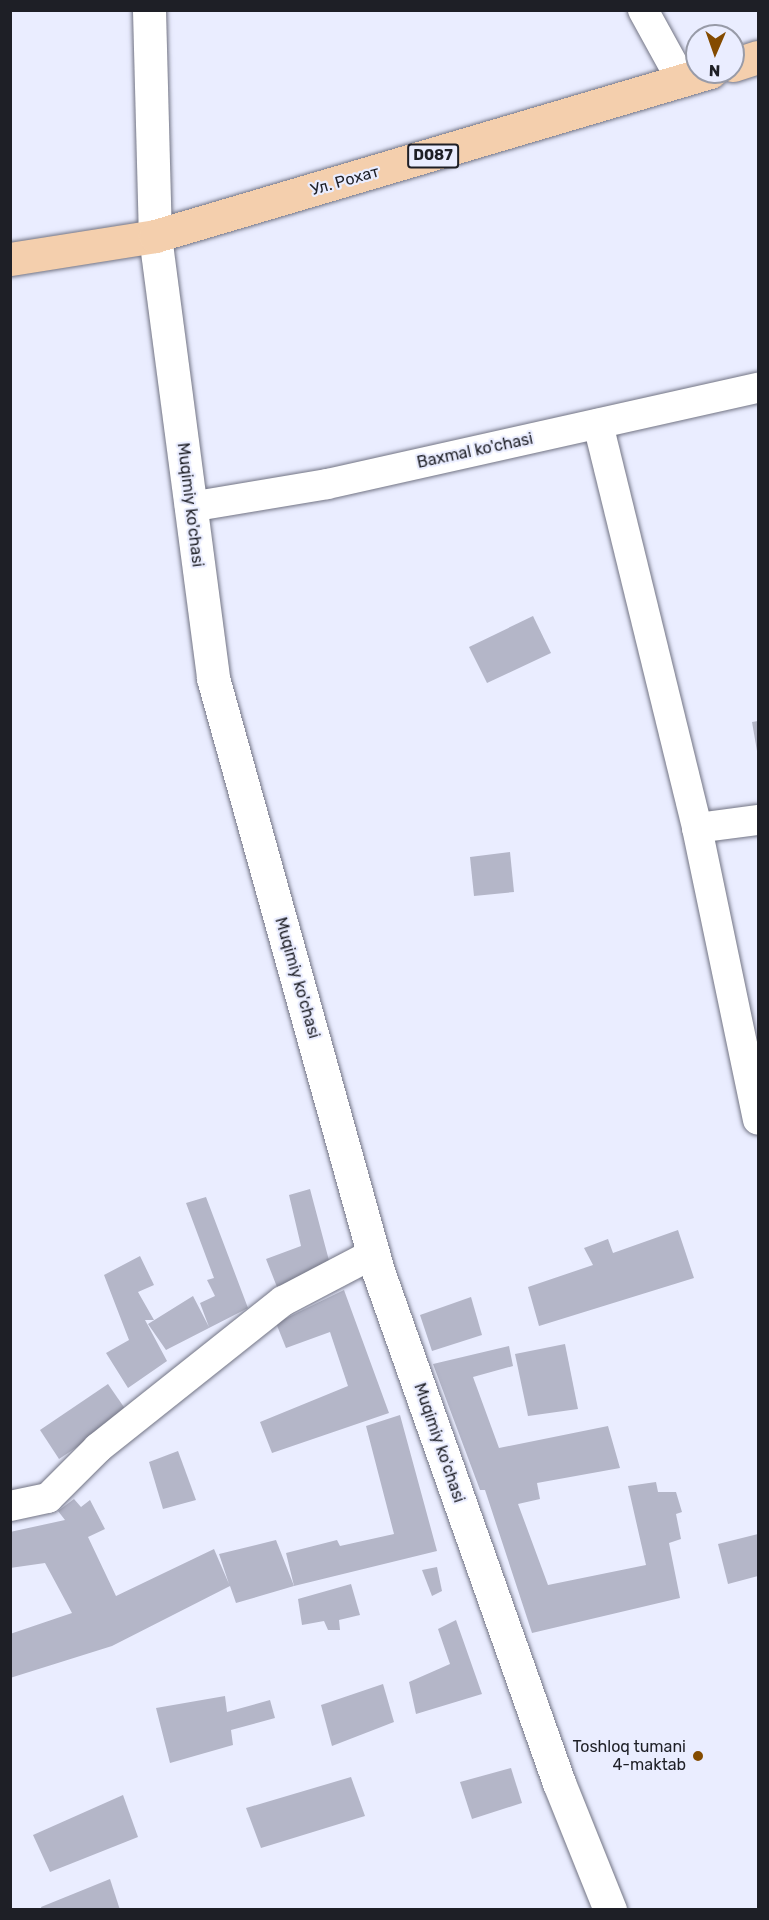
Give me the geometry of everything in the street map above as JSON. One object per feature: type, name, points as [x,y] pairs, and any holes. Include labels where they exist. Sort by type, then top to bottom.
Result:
[{"type":"main road","name":"Ул. Рохат","points":[[10,259],[155,236],[685,79]]},
{"type":"street","name":"Muqimiy ko'chasi","points":[[149,10],[155,236],[213,678],[374,1254],[559,1783],[610,1910]]},
{"type":"street","points":[[643,10],[685,62]]},
{"type":"street","name":"Baxmal ko'chasi","points":[[190,507],[327,484],[759,388]]},
{"type":"street","points":[[598,424],[697,828],[759,1120]]},
{"type":"street","points":[[697,828],[759,820]]},
{"type":"street","points":[[10,1506],[48,1498],[98,1448],[283,1301],[374,1254]]},
{"type":"building","points":[[533,616],[551,653],[487,683],[469,647]]},
{"type":"building","points":[[758,721],[758,751],[757,751],[752,722]]},
{"type":"building","points":[[510,852],[514,892],[474,896],[470,857]]},
{"type":"building","points":[[310,1189],[331,1268],[277,1287],[266,1259],[301,1246],[289,1195]]},
{"type":"building","points":[[206,1197],[248,1308],[166,1350],[148,1324],[193,1296],[209,1327],[200,1303],[215,1296],[207,1280],[214,1278],[186,1203]]},
{"type":"building","points":[[678,1230],[694,1278],[539,1326],[528,1287],[593,1265],[584,1248],[608,1239],[613,1253]]},
{"type":"building","points":[[140,1256],[154,1285],[138,1292],[154,1320],[145,1320],[167,1361],[128,1388],[106,1353],[129,1340],[104,1275]]},
{"type":"building","points":[[344,1290],[389,1413],[272,1453],[260,1422],[348,1386],[330,1332],[286,1348],[276,1323]]},
{"type":"building","points":[[471,1297],[482,1335],[432,1351],[420,1315]]},
{"type":"building","points":[[565,1344],[578,1409],[528,1416],[515,1354]]},
{"type":"building","points":[[509,1346],[513,1366],[473,1377],[499,1448],[608,1426],[620,1468],[537,1483],[540,1499],[518,1504],[548,1585],[646,1565],[628,1486],[656,1482],[658,1492],[676,1492],[682,1512],[676,1514],[681,1539],[669,1543],[680,1598],[532,1633],[485,1490],[480,1490],[433,1364]]},
{"type":"building","points":[[108,1384],[128,1413],[59,1459],[40,1430]]},
{"type":"building","points":[[400,1415],[437,1551],[294,1586],[286,1553],[337,1540],[340,1546],[394,1534],[366,1426]]},
{"type":"building","points":[[178,1451],[196,1500],[163,1509],[149,1462]]},
{"type":"building","points":[[74,1499],[81,1507],[90,1500],[105,1529],[88,1537],[116,1596],[214,1549],[229,1584],[219,1554],[276,1540],[294,1586],[236,1603],[230,1586],[112,1646],[10,1678],[10,1634],[72,1613],[45,1563],[10,1568],[10,1532],[65,1520],[58,1511]]},
{"type":"building","points":[[758,1534],[758,1576],[728,1584],[718,1544]]},
{"type":"building","points":[[437,1567],[442,1591],[432,1596],[422,1570]]},
{"type":"building","points":[[351,1584],[360,1615],[339,1620],[340,1630],[328,1630],[324,1621],[302,1625],[298,1599]]},
{"type":"building","points":[[456,1620],[482,1694],[416,1714],[409,1682],[450,1664],[438,1629]]},
{"type":"building","points":[[383,1684],[394,1722],[332,1746],[321,1705]]},
{"type":"building","points":[[225,1696],[227,1712],[270,1700],[275,1718],[231,1730],[233,1745],[170,1763],[156,1708]]},
{"type":"building","points":[[511,1768],[522,1803],[472,1819],[460,1782]]},
{"type":"building","points":[[351,1777],[365,1816],[261,1848],[246,1808]]},
{"type":"building","points":[[123,1795],[138,1837],[50,1872],[33,1835]]},
{"type":"building","points":[[110,1879],[120,1910],[42,1910],[41,1907]]},
{"type":"place","name":"Toshloq tumani 4-maktab","points":[[698,1756]]}]
